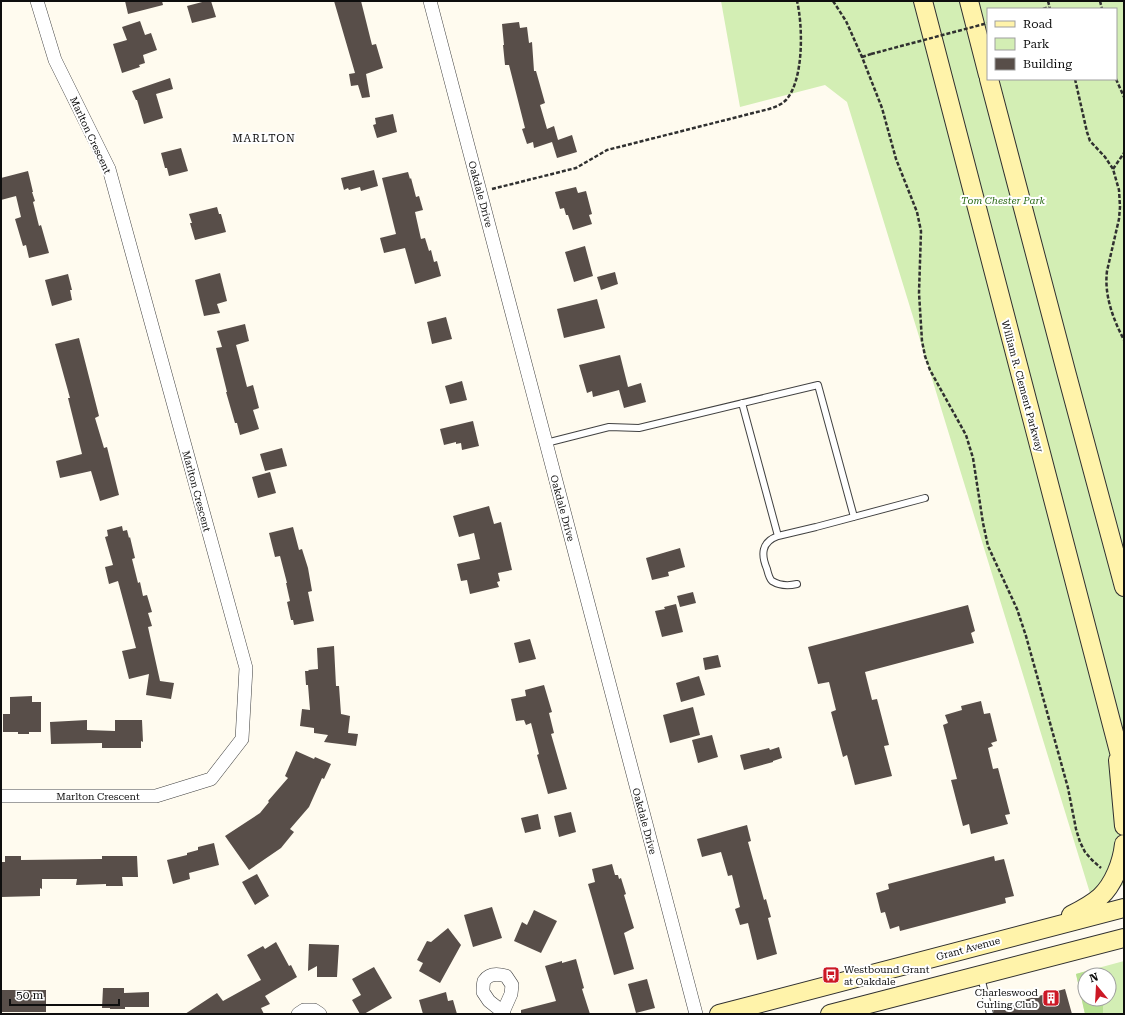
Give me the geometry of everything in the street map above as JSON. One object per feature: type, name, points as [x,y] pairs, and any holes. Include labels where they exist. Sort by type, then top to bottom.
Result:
[{"type":"main road","name":"William R. Clement Parkway","points":[[923,1],[1124,772]]},
{"type":"main road","points":[[968,1],[987,71]]},
{"type":"main road","points":[[989,80],[1066,375],[1124,587]]},
{"type":"main road","points":[[1116,743],[1124,826]]},
{"type":"main road","points":[[1045,928],[1085,907],[1100,896],[1109,886],[1115,874],[1123,853],[1124,844]]},
{"type":"main road","name":"Grant Avenue","points":[[719,1014],[1124,908]]},
{"type":"main road","points":[[830,1014],[863,1008],[980,975],[1124,938]]},
{"type":"street","name":"Marlton Crescent","points":[[1,796],[156,796],[211,778],[242,739],[246,668],[109,169],[55,60],[37,1]]},
{"type":"street","name":"Oakdale Drive","points":[[430,1],[696,1014]]},
{"type":"street","points":[[298,1014],[304,1010],[314,1010],[320,1014]]},
{"type":"lane","points":[[546,443],[609,427],[640,428],[818,385],[854,517]]},
{"type":"lane","points":[[742,403],[778,536]]},
{"type":"lane","points":[[796,584],[788,586],[779,585],[771,580],[763,560],[764,548],[770,539],[925,498]]},
{"type":"lane","points":[[980,975],[990,1014]]},
{"type":"path","points":[[480,192],[576,168],[607,150],[769,109],[782,104],[787,99],[797,78],[802,37],[797,1]]},
{"type":"path","points":[[833,1],[846,21],[882,108],[896,159],[920,223],[919,293],[922,341],[925,356],[930,370],[960,425],[970,447],[988,546],[1017,609],[1026,636],[1064,773],[1080,842],[1085,852],[1098,865]]},
{"type":"path","points":[[1048,1],[1050,8]]},
{"type":"path","points":[[862,57],[987,23]]},
{"type":"path","points":[[1075,80],[1090,141],[1105,157],[1113,169],[1118,190],[1120,207],[1119,219],[1107,271],[1106,289],[1112,312],[1124,340]]},
{"type":"path","points":[[1116,80],[1124,97]]},
{"type":"path","points":[[1113,169],[1124,153]]},
{"type":"green space","name":"Tom Chester Park","points":[[721,1],[1124,1],[1124,885],[1090,893],[847,102],[825,85],[740,107]]},
{"type":"green space","points":[[1124,961],[1124,1014],[1085,1014],[1083,1007],[1117,1007],[1117,967],[1102,967]]},
{"type":"green space","points":[[1083,1007],[1103,1007],[1103,1014],[1085,1014]]},
{"type":"building","points":[[125,1],[162,1],[163,5],[128,14]]},
{"type":"building","points":[[211,1],[216,17],[192,23],[187,6]]},
{"type":"building","points":[[334,1],[361,1],[372,45],[376,44],[383,68],[366,74],[370,97],[362,98],[358,85],[351,86],[349,74],[355,73]]},
{"type":"building","points":[[140,21],[145,35],[151,33],[157,50],[143,55],[145,63],[139,65],[140,67],[122,73],[113,44],[127,40],[122,27]]},
{"type":"building","points":[[519,22],[520,28],[527,27],[529,43],[532,42],[534,71],[536,71],[545,103],[540,105],[547,129],[554,126],[558,140],[572,135],[577,152],[557,158],[552,142],[534,148],[533,142],[527,144],[522,129],[525,128],[509,65],[505,65],[503,45],[502,24]]},
{"type":"building","points":[[170,78],[173,89],[156,94],[163,118],[144,124],[137,100],[132,91]]},
{"type":"building","points":[[393,114],[397,132],[377,138],[373,125],[376,124],[375,118]]},
{"type":"building","points":[[181,148],[188,171],[169,176],[161,153]]},
{"type":"building","points":[[374,170],[378,186],[361,191],[360,187],[349,190],[348,188],[344,190],[341,178]]},
{"type":"building","points":[[28,171],[39,226],[41,225],[49,253],[29,258],[26,245],[23,246],[15,219],[21,217],[16,196],[1,200],[1,178]]},
{"type":"building","points":[[408,172],[416,197],[419,196],[423,210],[415,212],[421,239],[425,238],[429,251],[431,250],[434,262],[437,261],[441,276],[415,284],[405,248],[384,253],[380,238],[396,234],[382,178]]},
{"type":"building","points":[[576,187],[578,193],[586,191],[592,214],[589,215],[592,224],[573,230],[564,208],[560,209],[555,192]]},
{"type":"building","points":[[217,207],[219,214],[221,214],[226,232],[195,240],[189,214]]},
{"type":"building","points":[[585,246],[593,276],[574,282],[565,252]]},
{"type":"building","points":[[615,272],[618,284],[601,290],[597,277]]},
{"type":"building","points":[[220,273],[227,301],[217,304],[220,313],[204,316],[195,280]]},
{"type":"building","points":[[68,274],[72,290],[70,290],[72,300],[52,306],[45,280]]},
{"type":"building","points":[[597,299],[605,328],[564,338],[557,309]]},
{"type":"building","points":[[446,317],[452,339],[432,344],[427,322]]},
{"type":"building","points":[[245,324],[249,341],[236,345],[247,387],[253,385],[259,408],[253,410],[259,429],[240,435],[226,392],[216,348],[222,347],[217,331]]},
{"type":"building","points":[[79,338],[99,416],[95,418],[104,448],[107,447],[119,495],[100,501],[91,471],[60,478],[56,461],[82,454],[68,398],[70,398],[55,344]]},
{"type":"building","points":[[620,355],[628,387],[641,383],[646,402],[624,408],[619,390],[593,397],[592,391],[587,393],[579,365]]},
{"type":"building","points":[[462,381],[467,400],[450,404],[445,386]]},
{"type":"building","points":[[473,421],[479,446],[462,450],[461,443],[456,444],[456,442],[444,445],[440,429]]},
{"type":"building","points":[[282,448],[287,466],[265,471],[260,454]]},
{"type":"building","points":[[270,472],[276,493],[258,498],[252,477]]},
{"type":"building","points":[[489,506],[494,524],[501,522],[512,570],[498,573],[500,581],[497,582],[499,587],[470,594],[467,580],[461,581],[457,564],[480,559],[474,533],[459,537],[453,516]]},
{"type":"building","points":[[122,526],[123,531],[127,530],[129,538],[130,537],[135,558],[132,559],[138,583],[140,582],[143,596],[147,595],[152,612],[148,613],[152,626],[148,627],[160,681],[174,683],[171,699],[146,695],[149,674],[129,679],[122,651],[136,648],[118,581],[109,584],[105,567],[113,565],[105,537],[108,536],[107,530]]},
{"type":"building","points":[[293,527],[299,550],[302,549],[308,568],[312,591],[308,592],[314,621],[294,625],[293,620],[291,620],[287,602],[290,601],[280,556],[275,557],[269,533]]},
{"type":"building","points":[[680,548],[685,567],[668,572],[669,576],[652,580],[646,558]]},
{"type":"building","points":[[693,592],[696,603],[680,607],[677,596]]},
{"type":"building","points":[[676,604],[683,632],[662,637],[655,611],[665,609],[664,607]]},
{"type":"building","points":[[968,605],[975,631],[971,633],[974,643],[865,672],[872,700],[877,699],[889,745],[884,746],[892,776],[855,785],[847,755],[843,757],[831,712],[836,710],[829,682],[818,684],[808,647]]},
{"type":"building","points":[[530,639],[536,659],[519,663],[514,643]]},
{"type":"building","points":[[334,646],[336,686],[339,686],[341,714],[350,716],[348,733],[358,734],[356,746],[324,742],[328,735],[314,733],[314,728],[300,726],[302,709],[310,710],[305,671],[318,669],[317,648]]},
{"type":"building","points":[[718,655],[721,667],[705,670],[703,658]]},
{"type":"building","points":[[699,676],[705,695],[681,702],[676,683]]},
{"type":"building","points":[[544,685],[552,712],[549,713],[554,733],[551,734],[567,789],[548,794],[537,755],[539,754],[531,723],[526,725],[524,720],[516,721],[511,699],[526,696],[525,690]]},
{"type":"building","points":[[32,696],[32,702],[41,702],[41,732],[18,734],[18,732],[3,732],[3,714],[10,714],[10,697]]},
{"type":"building","points":[[981,701],[984,714],[990,713],[997,741],[991,743],[993,746],[988,748],[993,769],[998,768],[1010,814],[1005,815],[1008,824],[971,834],[969,824],[963,826],[951,780],[957,779],[943,725],[948,723],[945,715],[962,710],[961,706]]},
{"type":"building","points":[[693,707],[700,735],[670,743],[663,715]]},
{"type":"building","points":[[87,720],[87,730],[115,731],[115,720],[142,720],[143,742],[141,741],[141,748],[102,748],[102,743],[51,744],[50,722]]},
{"type":"building","points":[[712,735],[718,757],[698,763],[692,740]]},
{"type":"building","points":[[779,747],[782,758],[744,770],[740,755]]},
{"type":"building","points":[[296,751],[314,759],[315,757],[331,764],[324,779],[322,778],[309,807],[290,829],[294,832],[281,848],[249,870],[225,836],[260,813],[269,802],[268,801],[288,778],[285,776]]},
{"type":"building","points":[[571,812],[576,832],[559,837],[554,816]]},
{"type":"building","points":[[538,814],[541,829],[525,833],[521,818]]},
{"type":"building","points":[[747,825],[751,841],[748,842],[764,900],[766,899],[771,917],[768,918],[777,954],[757,960],[748,923],[740,925],[735,909],[740,907],[732,875],[728,876],[721,852],[702,857],[697,839]]},
{"type":"building","points":[[214,843],[219,865],[189,873],[190,879],[173,884],[167,860],[187,855],[187,853],[198,850],[198,847]]},
{"type":"building","points":[[5,856],[21,856],[21,860],[102,859],[102,856],[137,856],[138,877],[122,877],[123,886],[106,886],[106,884],[76,885],[77,879],[42,879],[40,896],[1,897],[1,862],[5,862]]},
{"type":"building","points":[[994,856],[995,861],[1004,859],[1014,896],[1005,898],[1006,903],[900,931],[899,926],[890,929],[885,912],[881,913],[876,893],[889,889],[888,884]]},
{"type":"building","points":[[612,864],[615,875],[618,875],[619,879],[621,878],[626,894],[624,895],[634,928],[624,933],[634,969],[614,975],[588,884],[595,882],[592,869]]},
{"type":"building","points":[[257,874],[269,896],[255,905],[242,882]]},
{"type":"building","points":[[492,907],[502,938],[473,947],[464,915]]},
{"type":"building","points":[[534,910],[557,921],[541,953],[514,941],[522,922],[527,925]]},
{"type":"building","points":[[448,928],[461,945],[440,983],[419,971],[423,963],[417,960],[427,941],[431,942]]},
{"type":"building","points":[[276,942],[289,966],[291,965],[297,977],[265,996],[270,1004],[261,1008],[264,1014],[185,1014],[217,993],[223,1001],[261,980],[247,955],[263,946],[265,949]]},
{"type":"building","points":[[309,944],[339,945],[337,977],[317,977],[317,966],[308,971]]},
{"type":"building","points":[[576,959],[584,988],[582,989],[590,1014],[521,1014],[521,1010],[556,1001],[545,966]]},
{"type":"building","points":[[374,967],[392,998],[364,1014],[360,1014],[352,1000],[361,995],[352,979]]},
{"type":"building","points":[[647,979],[655,1008],[636,1013],[628,984]]},
{"type":"building","points":[[103,988],[124,988],[124,993],[149,992],[149,1007],[125,1007],[125,1009],[102,1008]]},
{"type":"building","name":"Charleswood Curling Club","points":[[1065,989],[1072,1014],[994,1014],[993,1008]]},
{"type":"building","points":[[1,990],[46,990],[46,1012],[1,1012]]},
{"type":"building","points":[[446,992],[448,1001],[453,1000],[457,1014],[423,1014],[419,1000]]},
{"type":"place","name":"Westbound Grant at Oakdale","points":[[831,975]]},
{"type":"place","name":"Charleswood Curling Club","points":[[1051,998]]},
{"type":"district","name":"MARLTON","points":[[264,138]]}]
